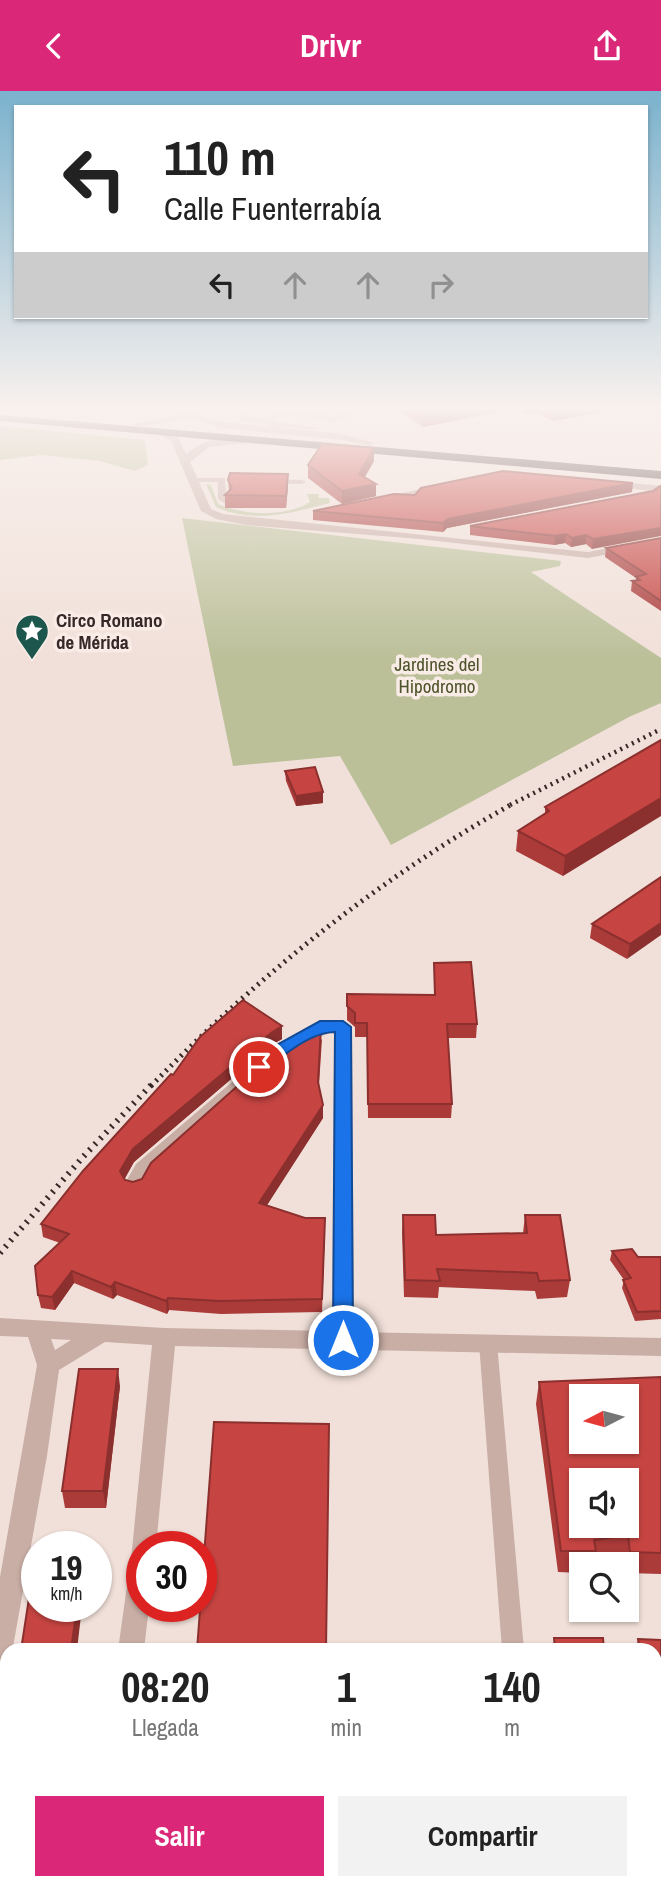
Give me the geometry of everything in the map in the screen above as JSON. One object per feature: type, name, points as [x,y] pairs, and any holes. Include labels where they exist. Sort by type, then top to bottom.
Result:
[{"type":"street","points":[[198,491],[206,511],[220,517],[270,523],[588,555],[646,549],[661,541]]},
{"type":"street","points":[[367,502],[420,491]]},
{"type":"street","points":[[622,499],[657,491]]},
{"type":"street","points":[[270,523],[314,514]]},
{"type":"street","points":[[435,538],[466,530]]},
{"type":"street","points":[[134,1185],[143,1169],[279,1051],[320,1027],[343,1027],[343,1340]]},
{"type":"street","points":[[0,1327],[164,1337],[661,1347]]},
{"type":"street","points":[[1,1643],[35,1456],[48,1365],[37,1329]]},
{"type":"street","points":[[48,1365],[99,1335]]},
{"type":"street","points":[[145,1531],[160,1400],[164,1337]]},
{"type":"street","points":[[132,1643],[134,1622]]},
{"type":"lane","points":[[222,491],[222,499],[226,501]]},
{"type":"lane","points":[[488,1343],[512,1643]]},
{"type":"green space","points":[[209,491],[213,491],[218,504],[239,511],[288,511],[310,502],[307,494],[319,494],[318,498],[329,498],[330,503],[301,510],[258,516],[216,507]]},
{"type":"green space","name":"Jardines del Hipodromo","points":[[182,518],[561,561],[560,566],[531,572],[661,658],[661,703],[629,717],[391,845],[340,756],[233,766]]},
{"type":"building","points":[[229,491],[286,491],[286,496],[225,495]]},
{"type":"building","points":[[419,491],[592,491],[448,519],[443,523],[313,511],[394,494],[415,495]]},
{"type":"building","points":[[661,491],[661,528],[593,539],[586,535],[572,538],[566,534],[555,536],[470,526]]},
{"type":"building","points":[[661,538],[661,601],[632,581],[640,580],[636,577],[646,574],[606,548]]},
{"type":"building","points":[[661,740],[661,798],[565,856],[518,831],[549,811],[545,807]]},
{"type":"building","points":[[315,767],[323,792],[296,796],[285,771]]},
{"type":"building","points":[[661,877],[661,923],[630,944],[592,924]]},
{"type":"building","points":[[471,962],[477,1024],[447,1024],[452,1104],[368,1104],[367,1023],[355,1023],[355,1013],[347,1006],[347,994],[435,995],[434,963]]},
{"type":"building","points":[[243,1000],[282,1026],[133,1149],[120,1171],[125,1180],[133,1182],[142,1179],[151,1163],[242,1082],[296,1041],[321,1027],[318,1082],[323,1105],[259,1203],[305,1218],[325,1218],[322,1299],[220,1301],[168,1298],[166,1301],[115,1282],[111,1287],[72,1271],[52,1297],[38,1295],[35,1266],[69,1234],[41,1224],[83,1171],[171,1074],[173,1075],[200,1037]]},
{"type":"building","points":[[403,1215],[435,1215],[436,1235],[527,1233],[525,1215],[560,1215],[570,1280],[539,1281],[537,1273],[437,1269],[440,1281],[405,1280]]},
{"type":"building","points":[[632,1249],[638,1257],[661,1257],[661,1311],[637,1312],[623,1280],[631,1278],[612,1251]]},
{"type":"building","points":[[79,1369],[118,1369],[103,1491],[62,1491]]},
{"type":"building","points":[[661,1377],[661,1553],[630,1552],[628,1538],[639,1538],[639,1468],[569,1468],[569,1538],[608,1538],[594,1540],[596,1551],[561,1551],[539,1382]]},
{"type":"building","points":[[214,1422],[329,1424],[326,1643],[198,1643],[199,1622],[217,1622],[217,1531],[206,1531]]},
{"type":"building","points":[[25,1622],[75,1622],[72,1643],[22,1643]]},
{"type":"building","points":[[554,1638],[603,1638],[603,1643],[554,1643]]},
{"type":"building","points":[[638,1639],[661,1640],[661,1643],[639,1643]]},
{"type":"railway","points":[[510,805],[661,729]]},
{"type":"railway","points":[[151,1086],[234,1006],[322,931],[415,863],[514,803]]},
{"type":"railway","points":[[0,1253],[82,1158],[152,1084]]},
{"type":"place","name":"Circo Romano de Mérida","points":[[32,661]]},
{"type":"route","points":[[259,1067],[279,1051],[320,1027],[343,1027],[343,1340]]}]
